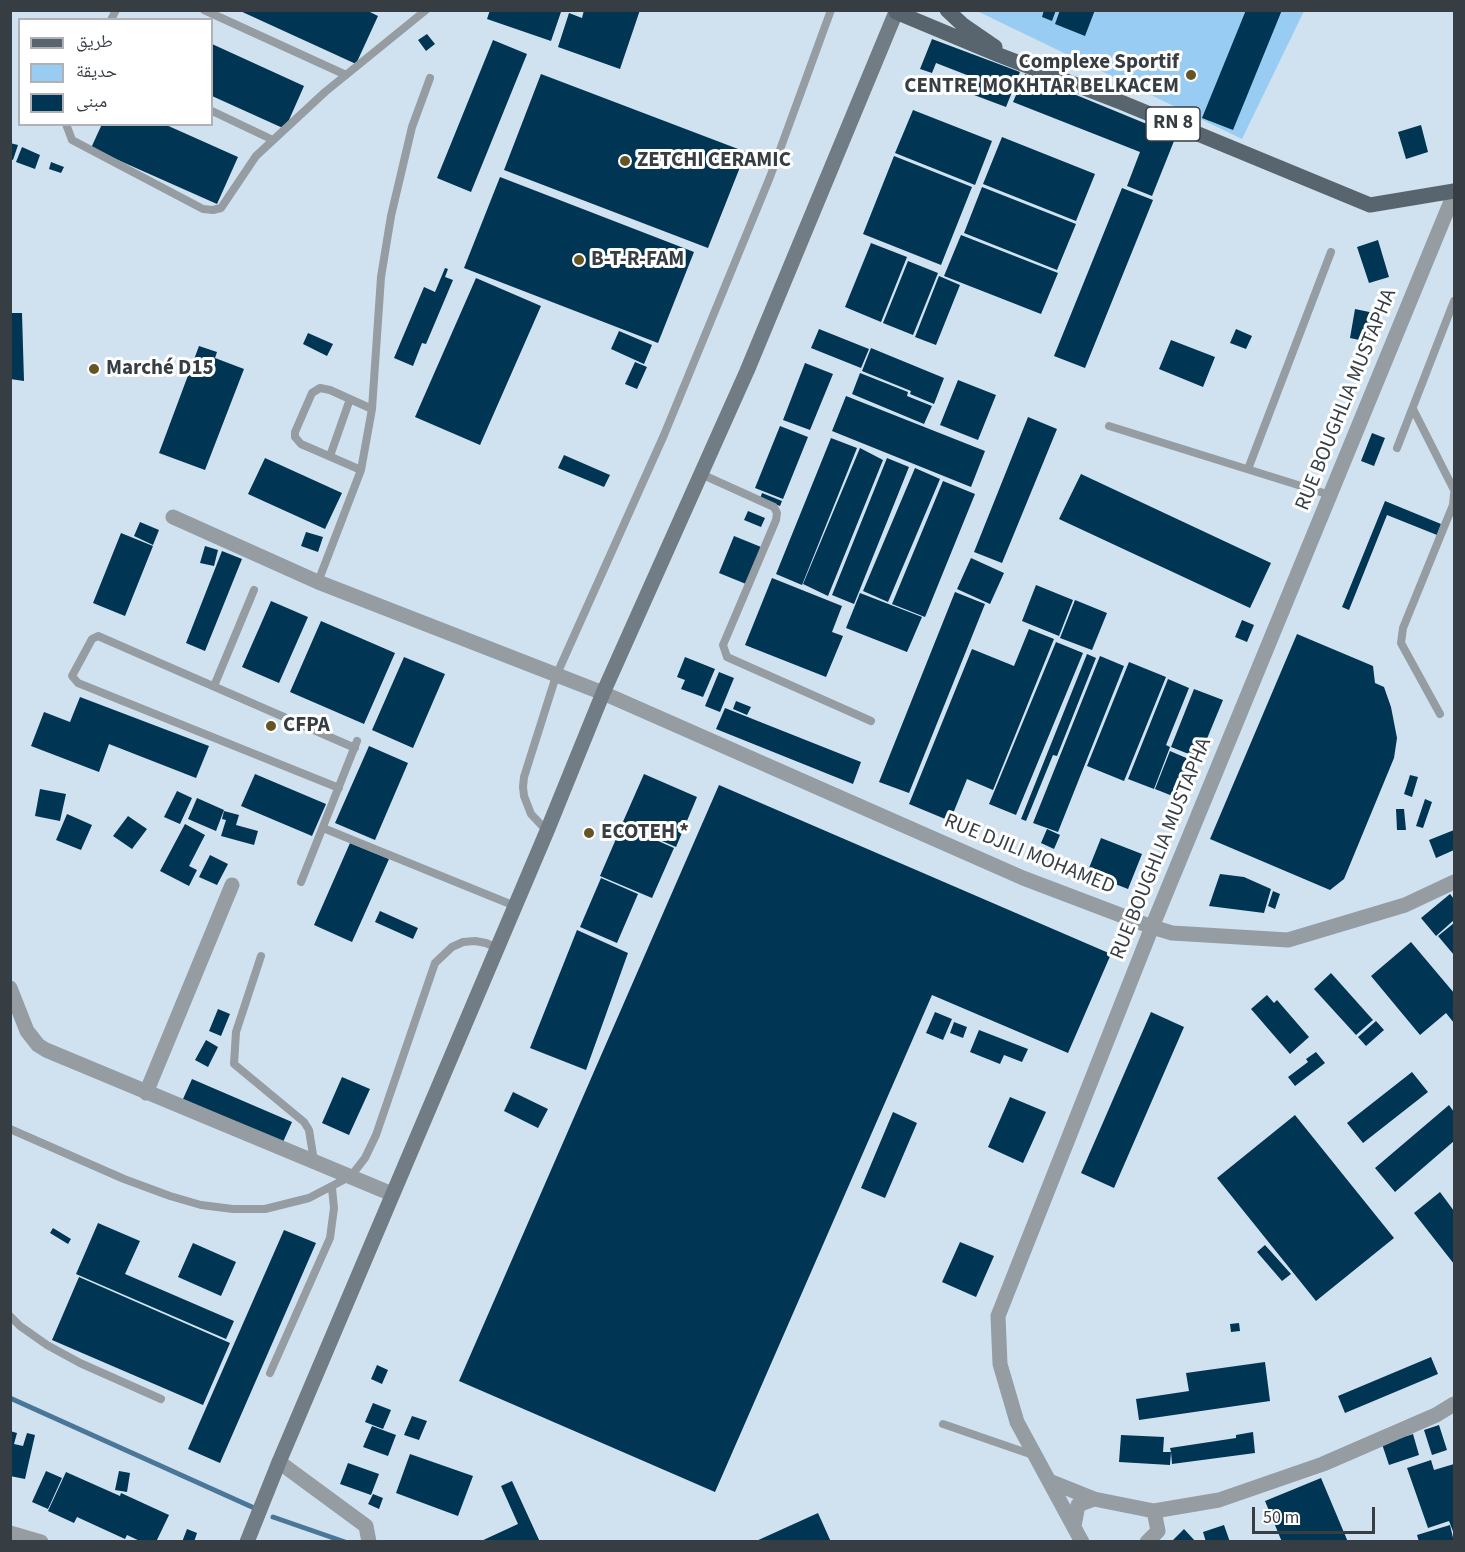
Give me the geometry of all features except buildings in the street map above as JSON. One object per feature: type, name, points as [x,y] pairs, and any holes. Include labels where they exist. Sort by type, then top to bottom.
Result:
[{"type":"main road","points":[[947,10],[963,25],[991,43],[999,55]]},
{"type":"main road","points":[[247,1542],[603,693],[747,371],[896,11]]},
{"type":"main road","name":"RN 8","points":[[896,11],[1370,205],[1455,192]]},
{"type":"street","name":"RUE BOUGHLIA MUSTAPHA","points":[[1074,1526],[1017,1422],[1000,1364],[998,1316],[1152,927],[1455,192]]},
{"type":"street","name":"RUE DJILI MOHAMED","points":[[173,517],[318,582],[603,693],[1023,878],[1172,933],[1288,940],[1405,905],[1455,882]]},
{"type":"street","points":[[146,1093],[232,885]]},
{"type":"street","points":[[10,988],[27,1031],[38,1045],[54,1054],[392,1194]]},
{"type":"street","points":[[1049,1480],[1094,1499],[1154,1511],[1220,1500],[1323,1464],[1455,1404]]},
{"type":"street","points":[[279,1462],[366,1526],[369,1542]]},
{"type":"street","points":[[1082,1542],[1074,1526],[1078,1505],[1094,1499]]},
{"type":"street","points":[[1147,1542],[1184,1506]]},
{"type":"street","points":[[1154,1511],[1158,1531]]},
{"type":"street","points":[[10,1533],[41,1542]]},
{"type":"lane","points":[[204,10],[346,75]]},
{"type":"lane","points":[[67,126],[72,140],[203,209],[221,208],[256,156],[325,92],[426,10]]},
{"type":"lane","points":[[547,831],[531,814],[523,787],[524,777],[556,676],[664,435],[770,177],[831,10]]},
{"type":"lane","points":[[318,582],[361,470],[372,409],[381,277],[391,216],[412,127],[430,78]]},
{"type":"lane","points":[[213,111],[273,140]]},
{"type":"lane","points":[[1248,469],[1331,252]]},
{"type":"lane","points":[[1397,448],[1455,302]]},
{"type":"lane","points":[[361,470],[301,444],[295,437],[295,432],[315,390],[326,388],[372,409]]},
{"type":"lane","points":[[330,456],[350,399]]},
{"type":"lane","points":[[1413,409],[1455,492],[1453,505],[1403,628],[1401,643],[1440,714]]},
{"type":"lane","points":[[1109,426],[1330,495]]},
{"type":"lane","points":[[701,474],[774,507],[777,513],[723,645],[727,657],[870,720]]},
{"type":"lane","points":[[214,686],[254,590]]},
{"type":"lane","points":[[301,882],[339,788],[356,744],[98,636],[92,639],[72,676],[78,683],[339,788]]},
{"type":"lane","points":[[323,828],[515,906]]},
{"type":"lane","points":[[10,1129],[124,1179],[170,1196],[201,1204],[233,1209],[265,1209],[309,1198],[332,1188],[351,1176],[365,1158],[376,1135],[435,963],[452,947],[463,942],[475,941],[497,948]]},
{"type":"lane","points":[[261,956],[236,1032],[234,1064],[304,1122],[309,1130],[314,1161]]},
{"type":"lane","points":[[270,1373],[330,1238],[334,1208],[332,1188]]},
{"type":"lane","points":[[10,1316],[47,1345],[80,1363],[161,1399]]},
{"type":"lane","points":[[943,1424],[1036,1456]]},
{"type":"green space","name":"Complexe Sportif CENTRE MOKHTAR BELKACEM","points":[[977,11],[1304,11],[1242,139]]},
{"type":"waterway","points":[[10,1398],[252,1507]]},
{"type":"waterway","points":[[273,1517],[345,1542]]},
{"type":"place","name":"Complexe Sportif CENTRE MOKHTAR BELKACEM","points":[[1191,75]]},
{"type":"place","name":"ZETCHI CERAMIC","points":[[625,161]]},
{"type":"place","name":"B-T-R-FAM","points":[[579,260]]},
{"type":"place","name":"Marché D15","points":[[94,369]]},
{"type":"place","name":"CFPA","points":[[271,726]]},
{"type":"place","name":"ECOTEH *","points":[[589,833]]}]
